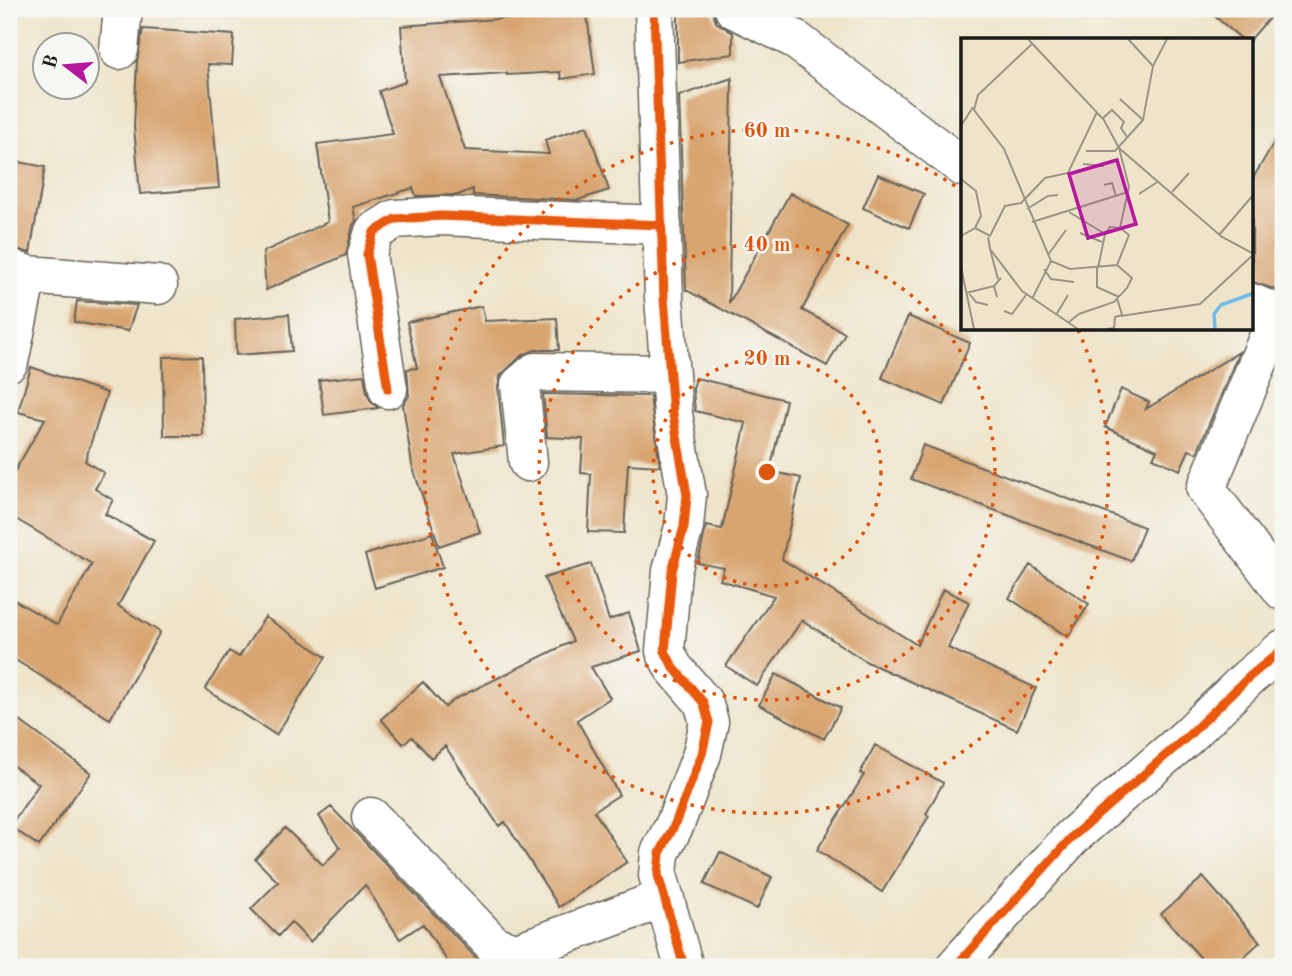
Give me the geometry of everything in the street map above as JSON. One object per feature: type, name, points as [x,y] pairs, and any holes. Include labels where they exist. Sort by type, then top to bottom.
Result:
[{"type":"street","points":[[119,50],[123,9]]},
{"type":"street","points":[[654,9],[670,374],[673,414],[687,495],[684,527],[672,571],[665,651],[673,667],[703,702],[709,722],[702,754],[675,824],[660,853],[658,875],[684,967]]},
{"type":"street","points":[[734,9],[793,38],[961,165]]},
{"type":"street","points":[[388,389],[367,254],[374,232],[395,219],[441,216],[662,225]]},
{"type":"street","points":[[9,362],[18,272],[158,285]]},
{"type":"street","points":[[1271,309],[1206,489],[1283,591]]},
{"type":"street","points":[[528,462],[520,385],[535,372],[670,374]]},
{"type":"street","points":[[955,967],[1072,837],[1283,649]]},
{"type":"street","points":[[371,817],[495,946],[517,952],[665,898]]},
{"type":"building","points":[[538,9],[586,9],[595,74],[561,79],[560,72],[440,77],[465,150],[549,154],[545,140],[587,126],[609,190],[578,200],[473,195],[473,189],[458,195],[416,196],[413,188],[353,207],[356,221],[346,255],[266,290],[263,252],[328,222],[317,144],[393,134],[379,91],[405,82],[401,26],[538,16]]},
{"type":"building","points":[[678,9],[712,9],[716,22],[733,33],[733,54],[678,62]]},
{"type":"building","points":[[1206,9],[1277,9],[1252,38],[1241,38]]},
{"type":"building","points":[[143,29],[234,35],[232,65],[208,64],[219,188],[140,194],[134,127],[137,61]]},
{"type":"building","points":[[732,78],[729,303],[790,193],[848,225],[802,310],[845,333],[827,366],[686,290],[679,96]]},
{"type":"building","points":[[1283,127],[1283,292],[1254,283],[1254,177]]},
{"type":"building","points":[[9,160],[45,167],[30,253],[9,247]]},
{"type":"building","points":[[878,174],[924,194],[909,228],[863,208]]},
{"type":"building","points":[[77,301],[137,305],[128,331],[74,322]]},
{"type":"building","points":[[482,306],[485,321],[557,318],[559,350],[535,350],[522,355],[500,376],[498,387],[504,446],[454,454],[480,532],[439,546],[412,465],[403,405],[409,396],[407,369],[417,368],[407,322]]},
{"type":"building","points":[[289,314],[292,351],[236,355],[235,319]]},
{"type":"building","points":[[908,316],[970,343],[944,405],[882,378]]},
{"type":"building","points":[[1239,352],[1197,453],[1189,450],[1180,470],[1153,458],[1157,450],[1105,427],[1121,389],[1149,402],[1146,409]]},
{"type":"building","points":[[202,356],[203,436],[164,436],[163,357]]},
{"type":"building","points":[[31,367],[107,393],[85,461],[104,473],[95,489],[113,500],[105,514],[154,541],[118,606],[160,632],[110,719],[9,656],[9,597],[57,625],[92,564],[9,515],[9,481],[45,419],[18,412]]},
{"type":"building","points":[[364,375],[367,393],[378,408],[324,415],[319,380]]},
{"type":"building","points":[[696,378],[786,400],[770,471],[801,478],[782,559],[917,645],[943,589],[969,602],[948,648],[1036,688],[1017,730],[867,662],[802,620],[757,686],[726,666],[774,596],[720,580],[724,568],[698,563],[706,526],[722,529],[746,423],[695,411],[693,389]]},
{"type":"building","points":[[543,394],[650,396],[660,466],[628,464],[624,533],[588,532],[591,474],[581,473],[583,439],[547,437]]},
{"type":"building","points":[[923,445],[1144,527],[1131,561],[911,479]]},
{"type":"building","points":[[432,533],[443,567],[375,588],[365,555]]},
{"type":"building","points":[[591,564],[609,620],[629,613],[641,651],[591,667],[610,698],[577,720],[619,795],[594,811],[627,862],[559,907],[505,822],[499,826],[445,746],[431,758],[412,737],[403,744],[381,719],[423,682],[445,707],[455,699],[573,641],[544,578]]},
{"type":"building","points":[[1030,565],[1089,604],[1068,637],[1009,598]]},
{"type":"building","points":[[265,617],[326,657],[276,735],[205,689],[229,651],[239,657]]},
{"type":"building","points":[[776,674],[841,708],[824,739],[759,705]]},
{"type":"building","points":[[9,713],[91,773],[39,846],[10,826],[39,784],[9,763]]},
{"type":"building","points":[[875,745],[943,783],[926,814],[929,816],[882,892],[817,850],[864,775],[860,773]]},
{"type":"building","points":[[331,807],[479,961],[490,967],[451,967],[423,924],[400,939],[365,885],[310,942],[291,922],[278,936],[251,909],[278,882],[255,859],[285,828],[323,865],[340,848],[319,816]]},
{"type":"building","points":[[720,852],[772,877],[757,909],[704,884]]},
{"type":"building","points":[[1203,877],[1260,942],[1233,967],[1209,967],[1161,914]]},
{"type":"cycle path","points":[[654,9],[664,298],[673,414],[687,495],[684,527],[672,571],[665,651],[673,667],[703,702],[709,722],[702,754],[675,824],[660,853],[658,875],[684,967]]},
{"type":"cycle path","points":[[388,389],[367,254],[374,232],[395,219],[441,216],[662,225]]},
{"type":"cycle path","points":[[955,967],[1072,837],[1283,649]]}]
